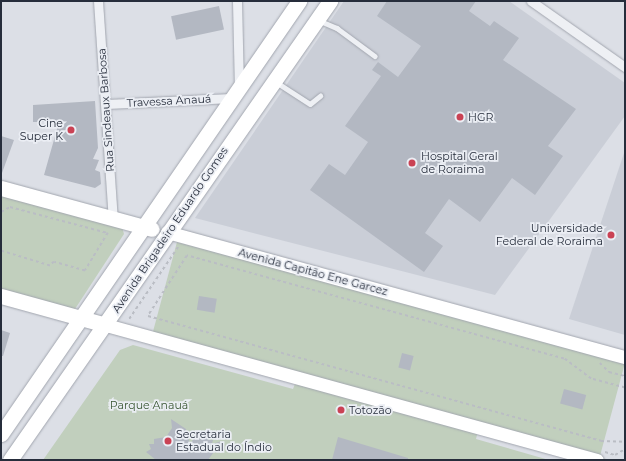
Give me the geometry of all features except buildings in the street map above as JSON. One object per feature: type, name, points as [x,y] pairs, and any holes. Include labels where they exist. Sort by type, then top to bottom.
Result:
[{"type":"main road","name":"Avenida Brigadeiro Eduardo Gomes","points":[[10,460],[106,325],[167,232],[284,64],[330,1]]},
{"type":"main road","name":"Avenida Brigadeiro Eduardo Gomes","points":[[1,434],[83,318],[268,44],[295,7]]},
{"type":"main road","points":[[295,7],[287,27],[291,35],[299,36],[314,23]]},
{"type":"main road","points":[[268,44],[280,35],[289,38],[292,45],[284,64]]},
{"type":"main road","name":"Avenida Capitão Ene Garcez","points":[[1,188],[144,228],[167,232]]},
{"type":"main road","points":[[1,296],[106,325]]},
{"type":"street","name":"Rua Sindeaux Barbosa","points":[[98,1],[113,219]]},
{"type":"street","points":[[235,93],[237,1]]},
{"type":"street","points":[[531,1],[625,67]]},
{"type":"street","name":"Travessa Anauá","points":[[106,104],[235,93]]},
{"type":"street","name":"Avenida Capitão Ene Garcez","points":[[167,232],[625,357]]},
{"type":"street","points":[[106,325],[597,460]]},
{"type":"lane","points":[[314,23],[337,28],[375,56]]},
{"type":"lane","points":[[273,80],[310,104],[320,96]]},
{"type":"path","points":[[1,212],[10,207],[108,233],[85,271],[54,262],[50,266],[1,251]]},
{"type":"path","points":[[131,320],[128,319],[179,245]]},
{"type":"path","points":[[625,388],[591,379],[564,359],[187,256],[148,316],[601,441],[625,442]]},
{"type":"path","points":[[595,360],[609,372],[625,376]]},
{"type":"shaded area","name":"Hospital Geral de Roraima","points":[[344,1],[509,1],[625,83],[625,116],[495,295],[195,218]]},
{"type":"shaded area","name":"Universidade Federal de Roraima","points":[[625,150],[625,335],[569,319]]},
{"type":"green space","points":[[1,193],[122,227],[124,234],[75,309],[1,290]]},
{"type":"green space","points":[[177,242],[625,362],[600,455],[152,335]]},
{"type":"green space","name":"Parque Anauá","points":[[133,345],[293,389],[295,384],[478,431],[476,439],[549,460],[43,460],[120,350]]},
{"type":"place","name":"HGR","points":[[460,117]]},
{"type":"place","name":"Cine Super K","points":[[71,130]]},
{"type":"place","name":"Hospital Geral de Roraima","points":[[412,163]]},
{"type":"place","name":"Universidade Federal de Roraima","points":[[611,235]]},
{"type":"place","name":"Totozão","points":[[341,410]]},
{"type":"place","name":"Secretaria Estadual do Índio","points":[[168,441]]}]
